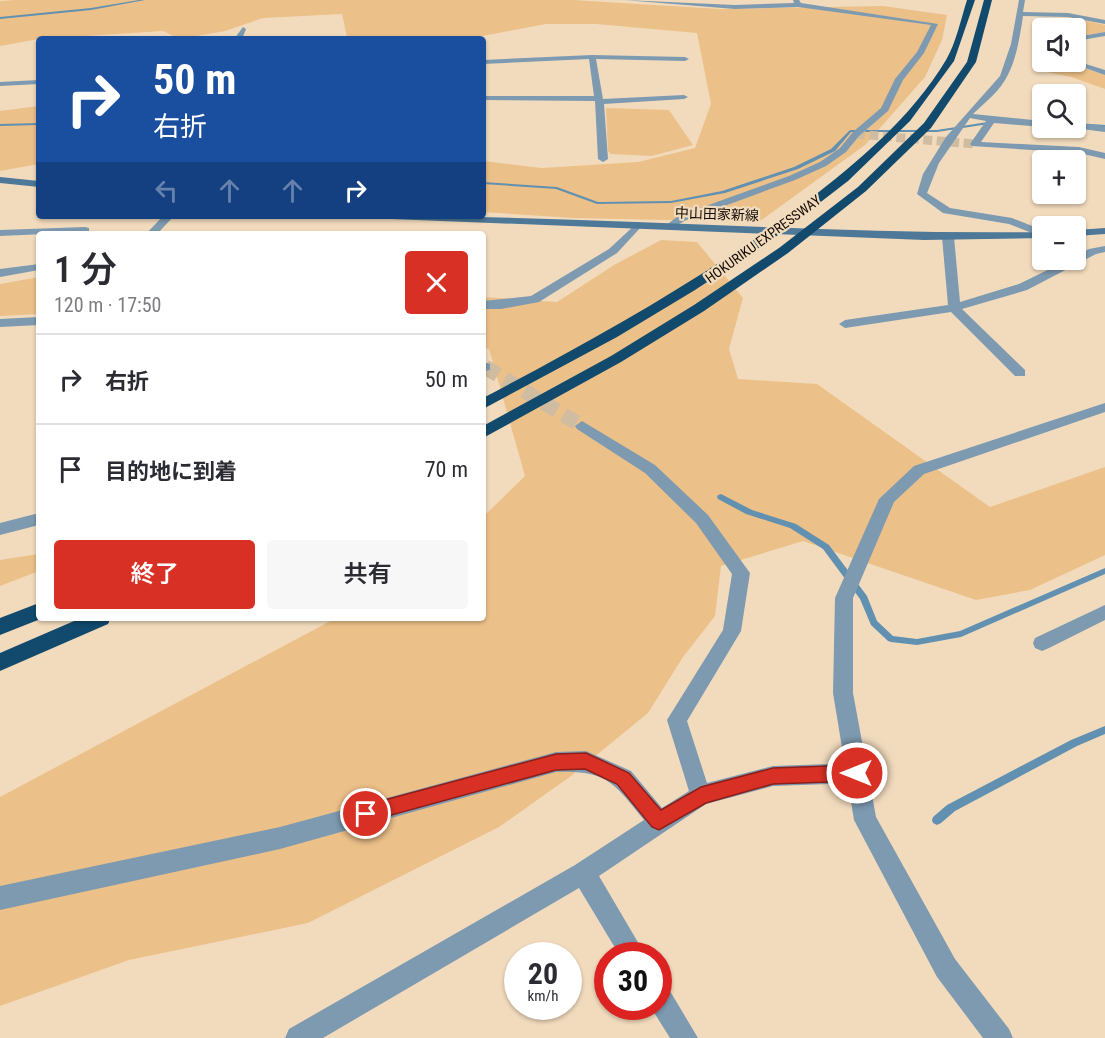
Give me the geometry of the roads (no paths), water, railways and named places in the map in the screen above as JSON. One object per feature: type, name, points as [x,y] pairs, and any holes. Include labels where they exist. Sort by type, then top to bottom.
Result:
[{"type":"highway","name":"HOKURIKU EXPRESSWAY","points":[[486,402],[701,281],[764,238],[862,163],[895,132],[943,74],[966,27],[970,0]]},
{"type":"highway","name":"HOKURIKU EXPRESSWAY","points":[[486,431],[561,391],[727,290],[794,243],[844,204],[918,136],[943,106],[976,52],[985,30],[988,0]]},
{"type":"highway","points":[[0,627],[36,612]]},
{"type":"highway","points":[[0,662],[94,621]]},
{"type":"main road","points":[[0,180],[36,184]]},
{"type":"main road","name":"中山田家新線","points":[[473,219],[851,235],[948,237],[1032,235]]},
{"type":"main road","points":[[1086,232],[1105,231]]},
{"type":"street","points":[[627,0],[735,7],[797,3],[936,24],[920,53],[899,79],[885,109],[856,134],[843,150],[823,164],[792,178],[682,218],[669,227]]},
{"type":"street","points":[[1022,0],[1011,58],[998,85],[968,115],[922,184],[922,194],[947,211],[1012,221],[1032,230]]},
{"type":"street","points":[[1019,14],[1068,15],[1105,22]]},
{"type":"street","points":[[240,36],[243,29]]},
{"type":"street","points":[[1086,38],[1105,34]]},
{"type":"street","points":[[1086,41],[1097,43]]},
{"type":"street","points":[[592,57],[599,101],[603,159]]},
{"type":"street","points":[[486,62],[592,57],[685,59]]},
{"type":"street","points":[[1086,67],[1105,73]]},
{"type":"street","points":[[0,84],[36,82]]},
{"type":"street","points":[[486,98],[599,101],[684,97]]},
{"type":"street","points":[[968,115],[990,120],[1032,123]]},
{"type":"street","points":[[990,120],[975,144],[1079,150],[1105,156]]},
{"type":"street","points":[[1086,127],[1105,129]]},
{"type":"street","points":[[154,231],[166,219]]},
{"type":"street","points":[[486,305],[501,305],[535,299],[613,251],[638,225]]},
{"type":"street","points":[[42,231],[85,230]]},
{"type":"street","points":[[0,232],[36,231]]},
{"type":"street","points":[[948,237],[954,308],[1020,373]]},
{"type":"street","points":[[845,324],[954,308],[1023,287],[1093,251],[1105,249]]},
{"type":"street","points":[[0,273],[36,267]]},
{"type":"street","points":[[0,323],[36,321]]},
{"type":"street","points":[[1000,1038],[946,968],[865,820],[843,693],[844,598],[887,499],[919,470],[1105,407]]},
{"type":"street","points":[[582,426],[650,468],[702,519],[741,573],[732,631],[677,720],[689,764],[701,795]]},
{"type":"street","points":[[0,529],[36,520]]},
{"type":"street","points":[[0,534],[18,525]]},
{"type":"street","points":[[1042,643],[1105,612]]},
{"type":"street","points":[[0,898],[280,838],[556,762],[586,761],[623,778],[659,821]]},
{"type":"street","points":[[305,1036],[583,873],[701,795],[773,776],[857,773]]},
{"type":"street","points":[[583,873],[625,942]]},
{"type":"street","points":[[672,1017],[685,1038]]},
{"type":"waterway","points":[[0,18],[91,9],[144,0]]},
{"type":"waterway","points":[[486,183],[557,188],[597,203],[671,202],[723,192],[796,168],[833,150],[850,131],[937,131],[994,122]]},
{"type":"waterway","points":[[0,125],[36,124]]},
{"type":"waterway","points":[[1086,125],[1105,126]]},
{"type":"waterway","points":[[721,497],[749,512],[793,526],[826,547],[864,598],[874,623],[891,639],[917,642],[961,634],[1105,571]]},
{"type":"waterway","points":[[937,820],[951,808],[1074,743],[1105,730]]},
{"type":"tunnel","points":[[856,134],[975,144]]},
{"type":"tunnel","points":[[486,368],[582,426]]}]
